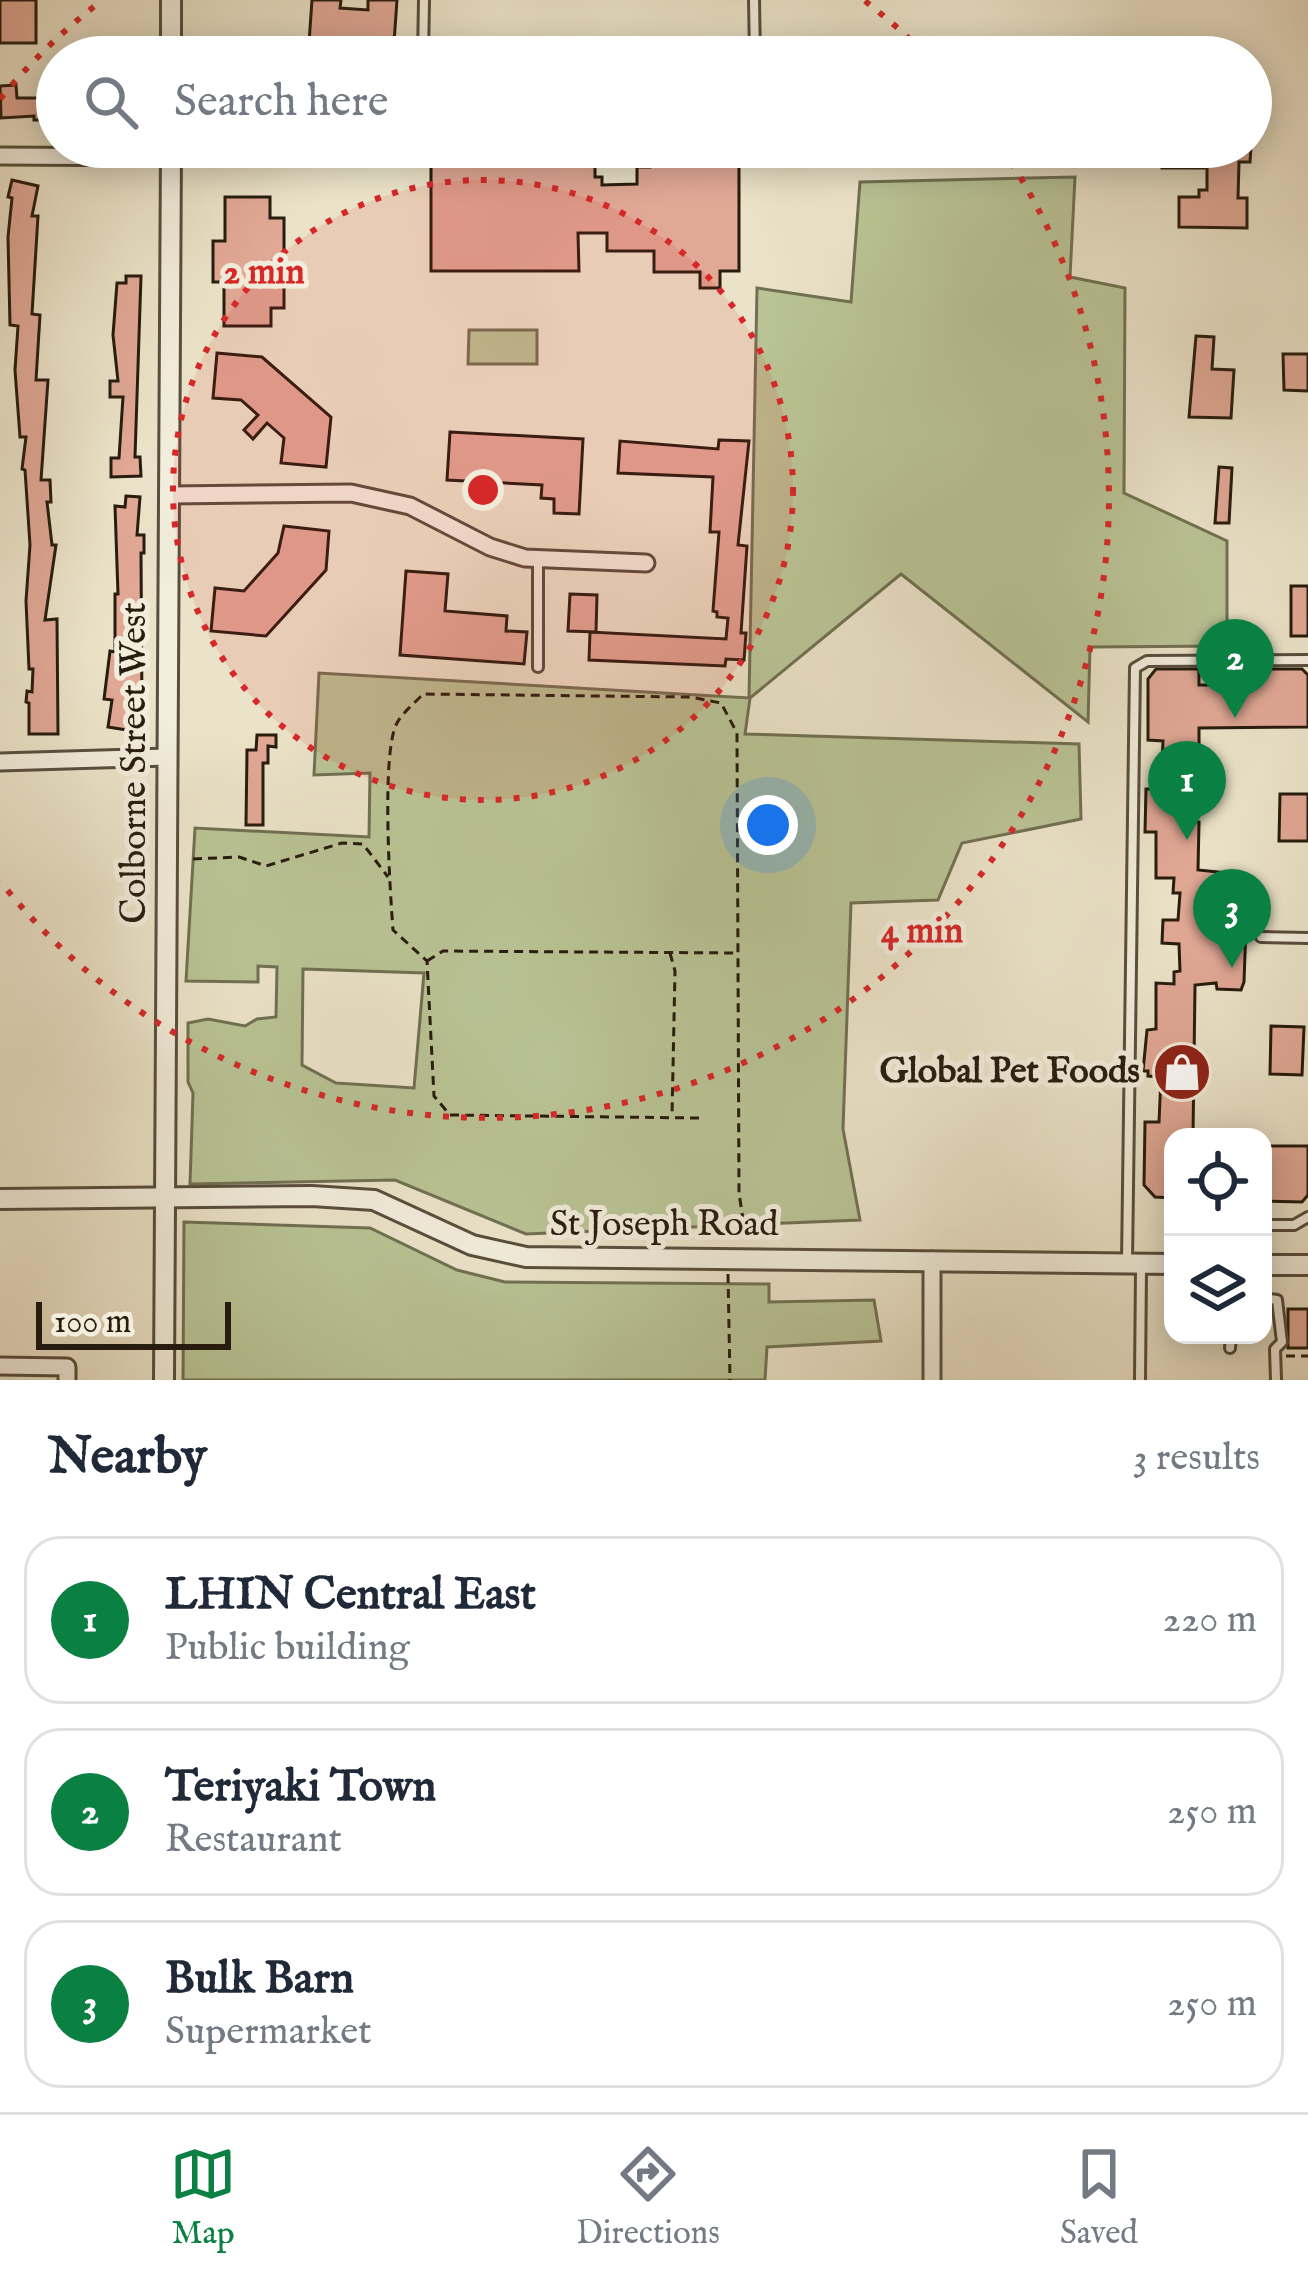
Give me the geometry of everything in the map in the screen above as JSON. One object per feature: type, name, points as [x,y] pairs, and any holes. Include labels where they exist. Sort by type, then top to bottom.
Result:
[{"type":"street","points":[[171,36],[172,0]]},
{"type":"street","points":[[0,156],[36,155]]},
{"type":"street","name":"Colborne Street West","points":[[164,1380],[171,168]]},
{"type":"street","points":[[169,495],[350,493],[410,506],[490,547],[538,559],[646,563]]},
{"type":"street","points":[[0,762],[168,757]]},
{"type":"street","name":"St Joseph Road","points":[[0,1199],[374,1200],[472,1245],[526,1257],[1164,1264]]},
{"type":"street","points":[[932,1260],[932,1380]]},
{"type":"street","points":[[1272,1264],[1308,1265]]},
{"type":"street","points":[[0,1366],[67,1367],[67,1380]]},
{"type":"lane","points":[[423,36],[424,0]]},
{"type":"lane","points":[[754,0],[755,36]]},
{"type":"lane","points":[[538,559],[538,667]]},
{"type":"lane","points":[[1140,1380],[1134,1263],[1133,675],[1142,661],[1308,660]]},
{"type":"lane","points":[[1262,937],[1308,938]]},
{"type":"lane","points":[[1272,1225],[1294,1225],[1308,1217]]},
{"type":"lane","points":[[1272,1299],[1277,1300],[1282,1342],[1276,1380]]},
{"type":"path","points":[[699,1118],[450,1115],[434,1096],[427,962],[393,930],[389,878],[390,748],[398,722],[423,694],[690,697],[721,703],[737,733],[740,1192],[746,1239]]},
{"type":"path","points":[[193,859],[239,857],[266,866],[342,843],[363,844],[389,878]]},
{"type":"path","points":[[427,962],[443,951],[739,953]]},
{"type":"path","points":[[670,953],[675,971],[672,1117]]},
{"type":"path","points":[[730,1258],[730,1380]]},
{"type":"path","points":[[1278,1352],[1308,1356]]},
{"type":"green space","points":[[1075,177],[1070,277],[1125,288],[1124,493],[1227,541],[1227,646],[1090,647],[1088,722],[901,574],[750,698],[745,734],[1079,744],[1081,819],[962,843],[938,900],[851,903],[843,1129],[860,1220],[526,1234],[395,1180],[190,1184],[193,1093],[188,1082],[188,1023],[208,1019],[245,1026],[276,1017],[277,967],[258,966],[258,982],[186,981],[195,828],[369,837],[370,773],[314,775],[319,673],[749,698],[757,288],[851,302],[860,182]],"holes":[[[303,969],[424,973],[414,1088],[336,1083],[302,1065]]]},
{"type":"green space","points":[[469,330],[537,330],[537,364],[468,364]]},
{"type":"green space","points":[[184,1222],[370,1228],[457,1270],[505,1282],[769,1284],[769,1302],[874,1300],[881,1341],[767,1347],[765,1380],[183,1380]]},
{"type":"building","points":[[0,0],[36,0],[36,43],[0,43]]},
{"type":"building","points":[[312,0],[341,0],[340,8],[368,10],[368,0],[397,0],[394,36],[309,36]]},
{"type":"building","points":[[16,85],[17,98],[36,98],[36,120],[34,116],[1,118],[0,86]]},
{"type":"building","points":[[431,168],[595,168],[602,185],[637,184],[637,168],[739,168],[739,271],[720,271],[720,288],[700,288],[700,272],[654,272],[654,251],[607,251],[607,233],[578,233],[579,271],[431,271]]},
{"type":"building","points":[[1207,168],[1239,168],[1238,198],[1247,198],[1247,228],[1179,227],[1179,197],[1199,197],[1199,190],[1207,190]]},
{"type":"building","points":[[12,180],[38,186],[32,216],[38,216],[32,314],[40,315],[36,380],[48,380],[41,480],[50,480],[51,502],[47,502],[52,545],[56,545],[45,620],[57,619],[58,734],[29,734],[26,702],[27,691],[32,692],[33,669],[29,669],[26,601],[30,545],[22,469],[26,437],[20,437],[15,370],[18,326],[10,325],[12,198],[8,197]]},
{"type":"building","points":[[225,197],[270,197],[270,218],[284,218],[284,308],[271,308],[271,326],[224,326],[224,282],[213,282],[213,241],[225,241]]},
{"type":"building","points":[[126,276],[141,276],[135,457],[140,457],[141,476],[111,477],[111,458],[119,458],[123,397],[110,397],[110,381],[118,381],[113,335],[117,283],[126,283]]},
{"type":"building","points":[[1196,336],[1214,337],[1212,369],[1234,370],[1231,418],[1189,417]]},
{"type":"building","points":[[217,353],[262,357],[331,417],[326,467],[281,463],[284,438],[267,423],[253,439],[244,430],[258,415],[241,400],[213,398]]},
{"type":"building","points":[[1283,354],[1308,354],[1308,391],[1284,390]]},
{"type":"building","points":[[450,432],[583,439],[579,514],[554,513],[554,499],[541,498],[542,485],[447,480]]},
{"type":"building","points":[[719,440],[749,441],[738,545],[747,546],[741,633],[746,633],[744,660],[726,659],[725,666],[589,660],[590,632],[726,639],[728,618],[717,617],[713,611],[719,532],[710,532],[713,477],[618,473],[620,441],[718,449]]},
{"type":"building","points":[[1219,467],[1232,468],[1229,523],[1215,523]]},
{"type":"building","points":[[126,496],[140,497],[137,535],[144,535],[142,708],[133,731],[108,727],[112,700],[104,699],[110,651],[115,652],[115,506],[125,507]]},
{"type":"building","points":[[284,526],[329,531],[326,570],[266,636],[211,631],[215,588],[244,591],[278,553]]},
{"type":"building","points":[[406,571],[448,574],[445,611],[507,616],[506,631],[527,632],[524,664],[400,655]]},
{"type":"building","points":[[1291,586],[1308,586],[1308,636],[1291,636]]},
{"type":"building","points":[[570,594],[597,595],[596,632],[568,631]]},
{"type":"building","points":[[1156,669],[1199,669],[1199,685],[1238,685],[1239,669],[1302,669],[1308,675],[1308,727],[1199,728],[1199,798],[1189,798],[1189,821],[1199,822],[1198,870],[1237,874],[1243,880],[1247,897],[1244,982],[1241,990],[1217,989],[1216,983],[1195,985],[1193,1128],[1164,1128],[1164,1198],[1155,1197],[1144,1185],[1145,1122],[1159,1122],[1161,1077],[1143,1071],[1147,1030],[1156,1029],[1156,983],[1174,984],[1174,972],[1180,971],[1179,944],[1162,943],[1163,920],[1178,920],[1180,893],[1173,893],[1174,878],[1156,878],[1156,832],[1145,832],[1146,789],[1161,785],[1163,741],[1148,740],[1148,679]]},
{"type":"building","points":[[257,735],[276,735],[276,747],[268,746],[268,763],[263,763],[263,825],[246,825],[247,750],[256,750]]},
{"type":"building","points":[[1280,794],[1308,794],[1308,841],[1279,841]]},
{"type":"building","points":[[1271,1026],[1304,1027],[1302,1075],[1270,1074]]},
{"type":"building","points":[[1272,1146],[1308,1146],[1308,1195],[1302,1202],[1272,1201]]},
{"type":"building","points":[[1288,1309],[1308,1309],[1308,1348],[1288,1348]]},
{"type":"place","name":"Teriyaki Town","points":[[1235,718]]},
{"type":"place","name":"LHIN Central East","points":[[1187,840]]},
{"type":"place","name":"Bulk Barn","points":[[1232,968]]},
{"type":"place","name":"Global Pet Foods","points":[[1182,1072]]}]
